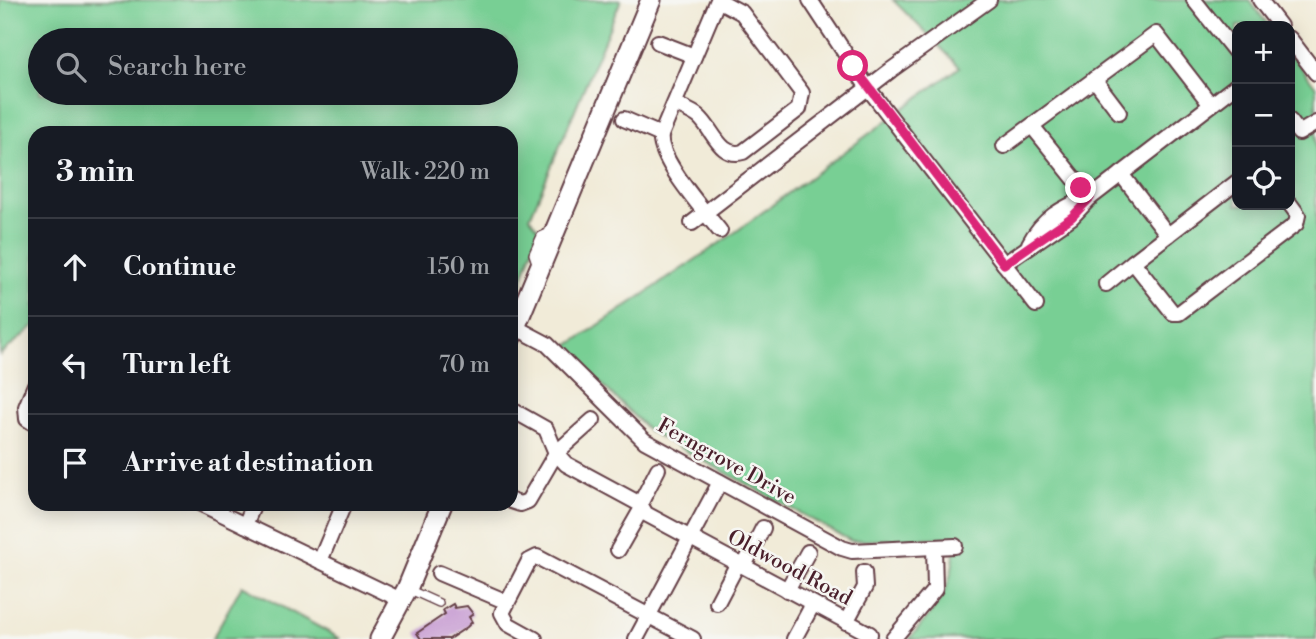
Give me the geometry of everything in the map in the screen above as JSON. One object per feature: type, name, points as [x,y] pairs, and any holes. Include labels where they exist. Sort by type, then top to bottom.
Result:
[{"type":"street","points":[[518,317],[651,0]]},
{"type":"street","points":[[674,104],[696,114],[723,148],[736,153],[746,149],[801,106],[802,93],[742,13],[718,0],[694,56],[661,135],[662,152],[720,231]]},
{"type":"street","points":[[810,0],[868,88],[1036,305]]},
{"type":"street","points":[[692,223],[868,88],[989,0]]},
{"type":"street","points":[[1194,0],[1232,48]]},
{"type":"street","points":[[1260,0],[1276,21]]},
{"type":"street","points":[[1004,146],[1156,34],[1211,105]]},
{"type":"street","points":[[658,42],[694,56]]},
{"type":"street","points":[[1295,46],[1316,73]]},
{"type":"street","points":[[1094,79],[1119,112]]},
{"type":"street","points":[[1004,264],[1072,217],[1090,198],[1232,89]]},
{"type":"street","points":[[624,119],[661,135]]},
{"type":"street","points":[[1295,128],[1299,133],[1316,123]]},
{"type":"street","points":[[1032,126],[1090,198]]},
{"type":"street","points":[[1121,174],[1167,235]]},
{"type":"street","points":[[1106,284],[1232,186]]},
{"type":"street","points":[[1133,262],[1173,313],[1179,313],[1296,224],[1298,215],[1294,210]]},
{"type":"street","name":"Ferngrove Drive","points":[[518,333],[550,346],[645,441],[849,551],[955,546]]},
{"type":"street","points":[[518,413],[546,429],[556,453]]},
{"type":"street","points":[[518,503],[528,501],[556,453],[593,420]]},
{"type":"street","name":"Oldwood Road","points":[[556,453],[566,464],[641,506],[646,514],[870,634]]},
{"type":"street","points":[[618,550],[658,469]]},
{"type":"street","points":[[636,639],[720,482]]},
{"type":"street","points":[[216,511],[320,561],[404,594]]},
{"type":"street","points":[[245,525],[251,511]]},
{"type":"street","points":[[320,561],[341,511]]},
{"type":"street","points":[[380,639],[404,594],[439,511]]},
{"type":"street","points":[[717,603],[764,528]]},
{"type":"street","points":[[893,639],[933,592],[936,578],[934,547]]},
{"type":"street","points":[[787,590],[808,552]]},
{"type":"street","points":[[535,639],[505,622],[502,613],[529,561],[537,557],[693,639]]},
{"type":"street","points":[[846,622],[865,587],[864,572]]},
{"type":"street","points":[[439,573],[507,602]]},
{"type":"street","points":[[794,639],[813,604]]},
{"type":"lane","points":[[404,594],[439,603]]},
{"type":"green space","points":[[0,0],[621,0],[530,217],[539,230],[521,284],[518,282],[518,126],[28,126],[28,331],[0,355]]},
{"type":"green space","points":[[893,0],[1249,0],[1265,21],[1232,21],[1232,210],[1295,210],[1295,60],[1316,87],[1316,639],[909,639],[944,593],[952,568],[954,537],[851,541],[649,431],[565,348],[730,236],[960,67]]},
{"type":"green space","points":[[242,585],[341,639],[212,639]]},
{"type":"building","points":[[453,604],[455,608],[467,606],[473,614],[469,617],[472,622],[449,639],[421,639],[417,633],[445,614],[443,610]]},
{"type":"route","points":[[853,66],[1004,264],[1072,217],[1090,198],[1081,188]]}]
